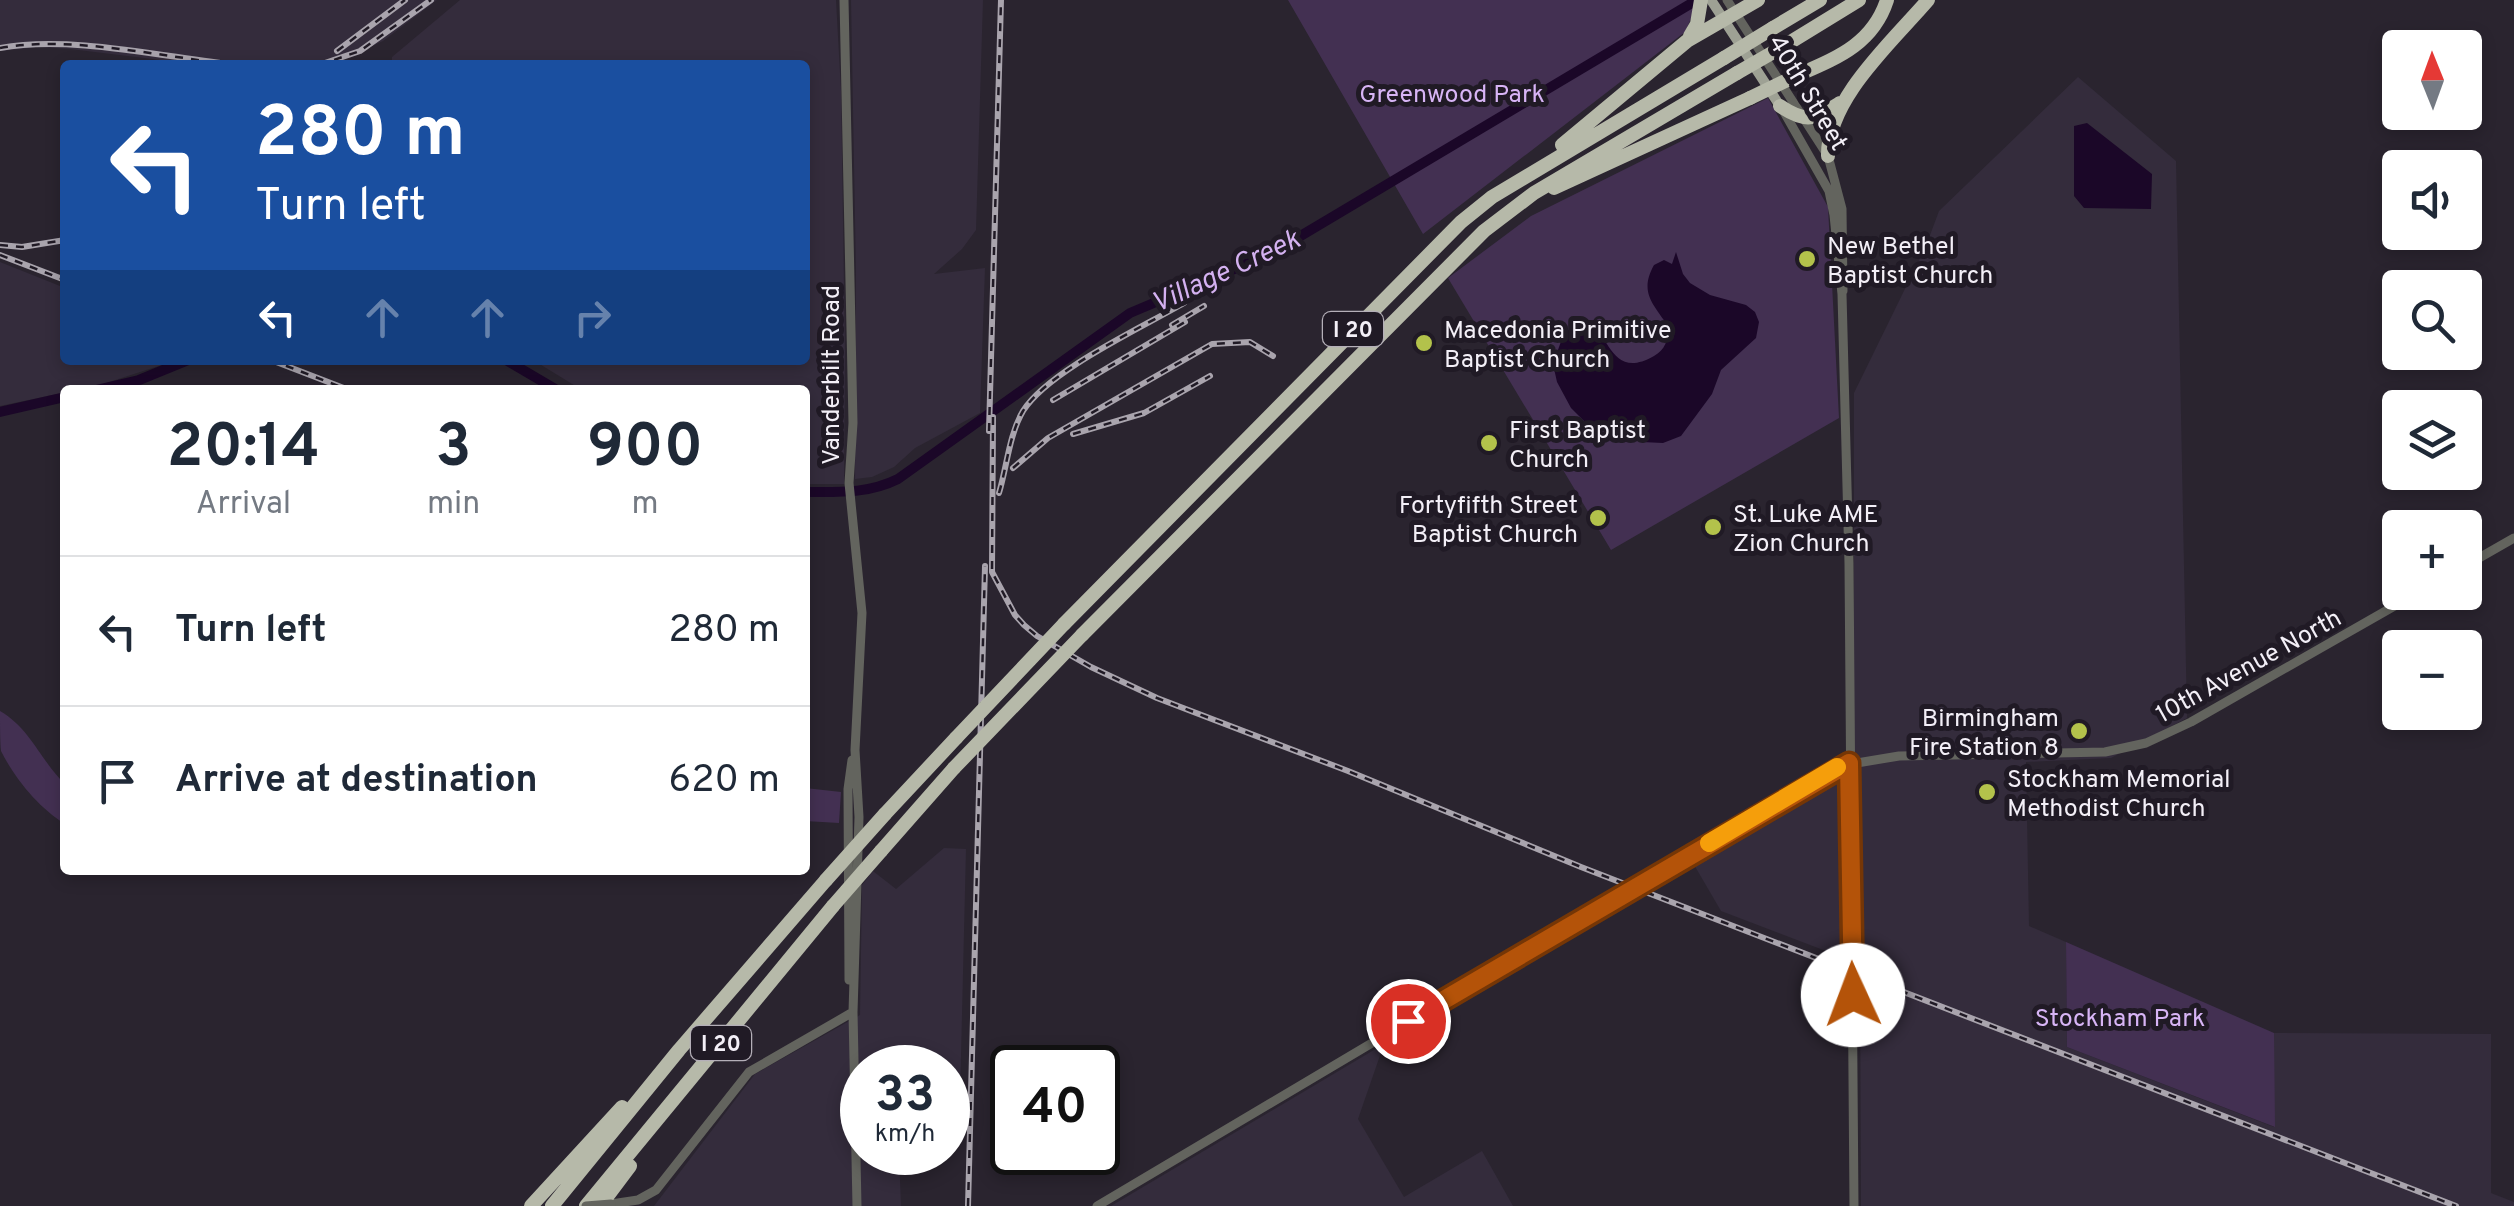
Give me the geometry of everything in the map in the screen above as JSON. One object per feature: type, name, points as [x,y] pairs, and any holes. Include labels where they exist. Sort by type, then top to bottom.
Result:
[{"type":"highway","points":[[1511,186],[1687,41],[1729,10],[1758,0]]},
{"type":"highway","name":"I 20","points":[[552,1206],[680,1050],[885,814],[1064,624],[1462,222],[1511,186],[1820,0]]},
{"type":"highway","name":"I 20","points":[[586,1206],[833,906],[954,768],[1456,258],[1534,193],[1860,0]]},
{"type":"highway","points":[[1534,193],[1562,186],[1845,54],[1869,36],[1888,0]]},
{"type":"highway","points":[[1780,106],[1796,117],[1806,118],[1820,116],[1840,103],[1928,0]]},
{"type":"highway","points":[[1687,41],[1706,3]]},
{"type":"highway","points":[[1830,162],[1829,130],[1840,103]]},
{"type":"highway","points":[[532,1206],[680,1050]]},
{"type":"highway","points":[[606,1205],[697,1074]]},
{"type":"main road","points":[[1706,3],[1729,10],[1780,106]]},
{"type":"street","name":"Vanderbilt Road","points":[[844,0],[853,423],[848,484],[862,613],[855,750],[859,817],[853,1012],[857,1206]]},
{"type":"street","name":"40th Street","points":[[1729,10],[1806,118],[1830,162],[1842,209],[1842,294]]},
{"type":"street","name":"40th Street","points":[[1780,106],[1820,172],[1834,216],[1842,294]]},
{"type":"street","points":[[1842,294],[1850,563],[1854,1206]]},
{"type":"street","points":[[2482,556],[2514,538]]},
{"type":"street","name":"10th Avenue North","points":[[1849,763],[1899,756],[2104,752],[2146,743],[2191,722],[2387,610]]},
{"type":"street","points":[[1097,1206],[1849,763]]},
{"type":"street","points":[[586,1206],[638,1200],[656,1190],[749,1072],[853,1012]]},
{"type":"shaded area","points":[[0,0],[437,0],[383,41],[343,60],[161,60],[38,47],[0,51]]},
{"type":"shaded area","points":[[460,0],[836,0],[841,91],[844,484],[810,484],[810,385],[574,385],[541,365],[810,365],[810,60],[392,57]]},
{"type":"shaded area","points":[[851,0],[983,0],[976,230],[934,274],[985,268],[980,413],[915,448],[894,467],[872,477],[855,479],[856,273]]},
{"type":"shaded area","points":[[2078,77],[2176,161],[2187,718],[2111,758],[2026,762],[2029,926],[2066,942],[2067,1047],[2274,1127],[2274,1033],[2491,1034],[2491,1193],[2514,1202],[2514,1206],[1861,1206],[1860,964],[1721,911],[1693,863],[1854,766],[1854,393],[1926,246],[1939,211]]},
{"type":"shaded area","points":[[2087,123],[2152,174],[2151,209],[2084,208],[2074,196],[2074,126]]},
{"type":"shaded area","points":[[1676,252],[1690,283],[1755,312],[1759,322],[1756,338],[1721,370],[1712,394],[1681,436],[1663,443],[1642,442],[1588,425],[1571,408],[1557,382],[1553,364],[1564,333],[1589,322],[1614,353],[1629,363],[1658,354],[1669,328],[1650,299],[1649,275],[1654,265],[1664,260],[1672,264]]},
{"type":"shaded area","points":[[0,262],[60,286],[60,365],[162,365],[100,385],[60,385],[60,393],[0,406]]},
{"type":"shaded area","points":[[944,848],[966,849],[961,1045],[840,1045],[840,1175],[900,1175],[901,1206],[654,1206],[755,1074],[860,1015],[862,885],[873,871],[896,889]]},
{"type":"shaded area","points":[[1384,1044],[1358,1119],[1404,1197],[1482,1151],[1513,1206],[1111,1206]]},
{"type":"green space","name":"Greenwood Park","points":[[1288,0],[1692,0],[1694,12],[1685,32],[1423,234]]},
{"type":"green space","points":[[1768,98],[1828,207],[1839,418],[1611,550],[1448,278],[1531,216]]},
{"type":"green space","points":[[0,711],[28,736],[60,779],[60,820],[37,801],[1,751]]},
{"type":"green space","points":[[810,789],[841,792],[839,823],[810,821]]},
{"type":"green space","name":"Stockham Park","points":[[2066,942],[2274,1033],[2275,1127],[2067,1047]]},
{"type":"waterway","name":"Village Creek","points":[[810,492],[864,490],[898,479],[1130,313],[1272,253],[1697,0]]},
{"type":"waterway","name":"Village Creek","points":[[118,385],[176,365]]},
{"type":"waterway","name":"Village Creek","points":[[514,365],[548,385]]},
{"type":"waterway","name":"Village Creek","points":[[0,412],[60,398]]},
{"type":"railway","points":[[337,51],[405,0]]},
{"type":"railway","points":[[334,60],[360,51],[431,0]]},
{"type":"railway","points":[[989,431],[1001,0]]},
{"type":"railway","points":[[0,48],[56,44],[199,60]]},
{"type":"railway","points":[[0,245],[22,247],[60,241]]},
{"type":"railway","points":[[0,255],[60,278]]},
{"type":"railway","points":[[999,493],[1014,430],[1035,396],[1074,366],[1184,303]]},
{"type":"railway","points":[[1172,325],[1204,306]]},
{"type":"railway","points":[[1053,400],[1185,322]]},
{"type":"railway","points":[[1013,468],[1048,438],[1212,344],[1250,342],[1273,356]]},
{"type":"railway","points":[[284,365],[336,385]]},
{"type":"railway","points":[[1073,434],[1144,413],[1210,376]]},
{"type":"railway","points":[[993,417],[992,572],[1024,625],[1091,667],[1157,698],[1581,867],[2456,1206]]},
{"type":"railway","points":[[968,1206],[985,566]]},
{"type":"slow traffic","points":[[1709,843],[1837,767]]},
{"type":"place","name":"New Bethel Baptist Church","points":[[1807,259]]},
{"type":"place","name":"Macedonia Primitive Baptist Church","points":[[1424,343]]},
{"type":"place","name":"First Baptist Church","points":[[1489,443]]},
{"type":"place","name":"Fortyfifth Street Baptist Church","points":[[1598,518]]},
{"type":"place","name":"St. Luke AME Zion Church","points":[[1713,527]]},
{"type":"place","name":"Birmingham Fire Station 8","points":[[2079,731]]},
{"type":"place","name":"Stockham Memorial Methodist Church","points":[[1987,792]]},
{"type":"route","points":[[1408,1021],[1849,763],[1853,995]]}]
